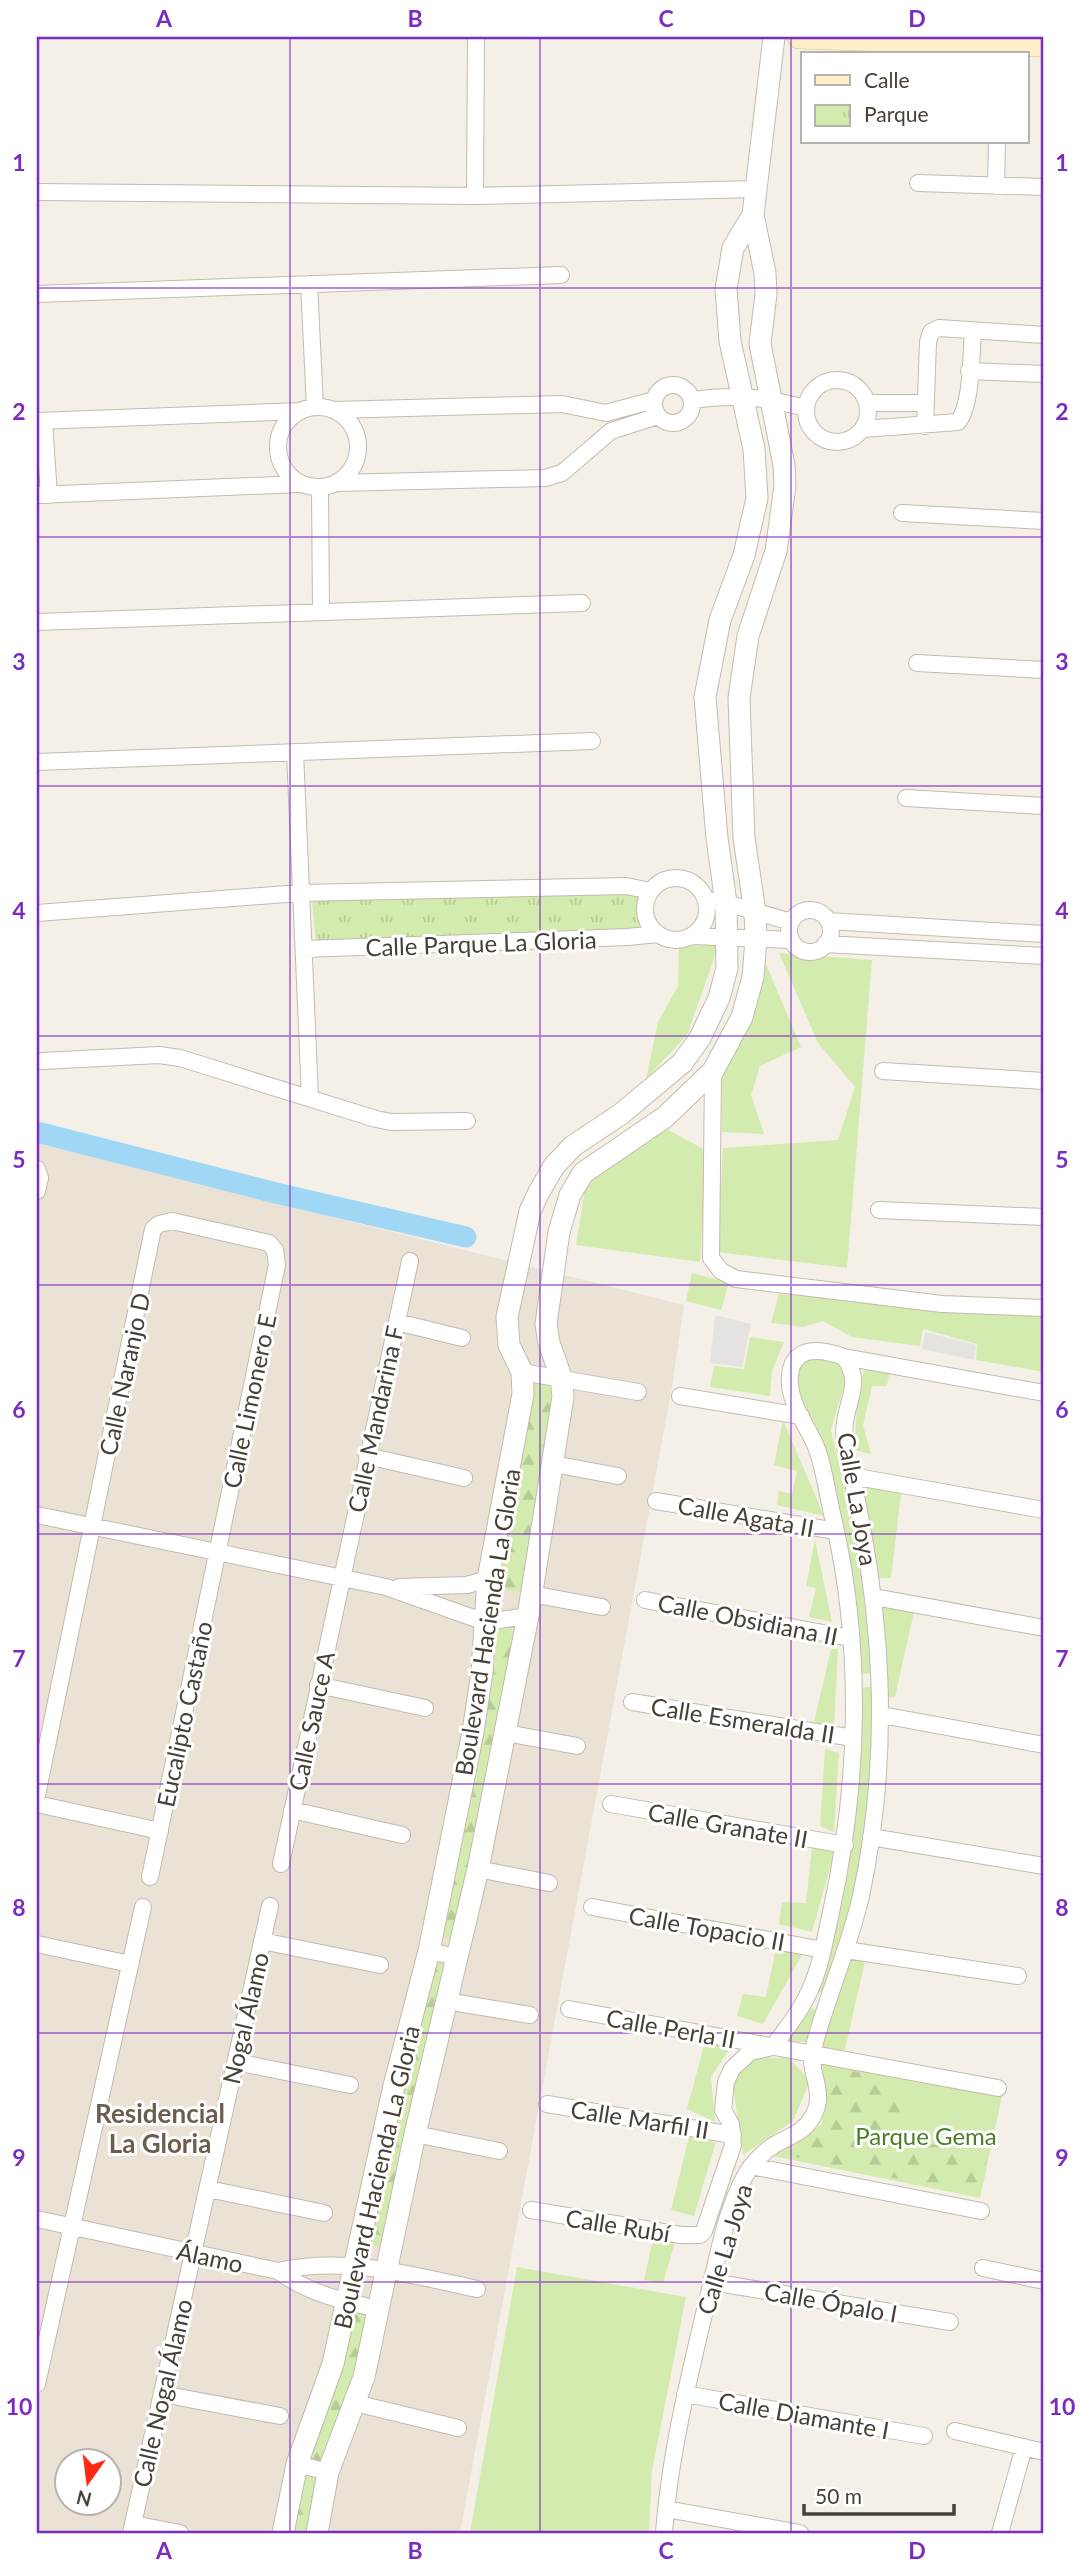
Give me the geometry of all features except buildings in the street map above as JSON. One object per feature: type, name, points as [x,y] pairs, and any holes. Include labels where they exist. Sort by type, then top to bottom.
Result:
[{"type":"main road","points":[[799,37],[985,39],[1044,45]]},
{"type":"street","points":[[475,196],[476,37]]},
{"type":"street","name":"Boulevard Hacienda La Gloria","points":[[317,2533],[328,2472],[364,2376],[415,2134],[478,1869],[528,1616],[563,1397],[561,1377],[549,1343],[546,1324],[559,1232],[570,1195],[583,1173],[665,1117],[713,1071],[742,1017],[752,977],[756,939],[755,912],[744,838],[739,698],[748,636],[776,551],[784,503],[784,465],[760,344],[766,294],[765,273],[753,215],[775,37]]},
{"type":"street","points":[[996,186],[997,144]]},
{"type":"street","points":[[918,183],[1044,187]]},
{"type":"street","points":[[37,192],[475,196],[755,189]]},
{"type":"street","name":"Boulevard Hacienda La Gloria","points":[[283,2533],[297,2464],[333,2364],[348,2303],[393,2090],[429,1951],[473,1732],[482,1672],[488,1579],[523,1394],[522,1372],[509,1345],[507,1317],[530,1211],[554,1166],[573,1146],[621,1114],[682,1063],[700,1038],[719,998],[727,968],[726,903],[717,838],[705,697],[720,620],[744,555],[757,498],[754,449],[730,341],[726,289],[733,248],[753,215]]},
{"type":"street","points":[[37,294],[561,275]]},
{"type":"street","points":[[308,409],[309,284]]},
{"type":"street","points":[[925,426],[928,342],[931,332],[939,328],[1044,335]]},
{"type":"street","points":[[863,429],[953,424],[961,419],[966,399],[973,331]]},
{"type":"street","points":[[969,371],[1044,374]]},
{"type":"street","points":[[841,380],[853,384],[862,392],[868,404],[868,417],[863,429],[855,438],[843,442],[831,443],[820,438],[811,430],[806,419],[805,408],[809,395],[818,386],[829,381],[841,380]]},
{"type":"street","points":[[656,408],[606,413],[562,404],[308,409],[41,421],[43,495],[300,484],[545,478],[562,473],[611,431],[656,408],[661,388],[675,384],[683,387],[693,400],[691,412],[684,420],[671,423],[656,408]]},
{"type":"street","points":[[693,400],[742,396],[769,398],[805,408]]},
{"type":"street","points":[[868,404],[926,403]]},
{"type":"street","points":[[300,484],[286,473],[278,456],[278,439],[286,422],[308,409]]},
{"type":"street","points":[[328,485],[348,474],[356,461],[358,446],[355,431],[346,418],[333,410]]},
{"type":"street","points":[[606,413],[611,431]]},
{"type":"street","points":[[321,611],[328,485]]},
{"type":"street","points":[[902,513],[1044,521]]},
{"type":"street","points":[[37,622],[582,603]]},
{"type":"street","points":[[917,663],[1044,670]]},
{"type":"street","points":[[37,762],[592,741]]},
{"type":"street","points":[[295,752],[310,1097]]},
{"type":"street","points":[[906,798],[1044,806]]},
{"type":"street","points":[[693,936],[704,923],[707,914],[705,897],[697,887],[686,880],[674,878],[661,882],[651,891],[646,902],[650,925],[658,934],[675,940],[693,936],[792,940]]},
{"type":"street","points":[[37,913],[300,893],[623,886],[651,891]]},
{"type":"street","points":[[705,897],[791,922]]},
{"type":"street","points":[[809,910],[817,911],[828,921],[830,933],[820,948],[807,951],[801,949],[789,934],[795,915],[809,910]]},
{"type":"street","points":[[828,921],[1044,934]]},
{"type":"street","name":"Calle Parque La Gloria","points":[[304,949],[658,934]]},
{"type":"street","points":[[825,944],[1044,956]]},
{"type":"street","points":[[42,1061],[159,1055],[180,1058],[391,1122],[467,1121]]},
{"type":"street","points":[[713,1071],[711,1258],[722,1271],[736,1279],[942,1304],[1044,1308]]},
{"type":"street","points":[[883,1071],[1044,1081]]},
{"type":"street","points":[[37,1169],[40,1178],[37,1191]]},
{"type":"street","points":[[879,1210],[1044,1217]]},
{"type":"street","name":"Calle Limonero E","points":[[159,1224],[172,1222],[261,1240],[269,1243],[275,1250],[277,1265],[217,1552]]},
{"type":"street","name":"Calle Naranjo D","points":[[37,1795],[153,1228],[159,1224]]},
{"type":"street","name":"Calle Mandarina F","points":[[341,1577],[410,1261]]},
{"type":"street","points":[[397,1322],[462,1338]]},
{"type":"street","name":"Calle La Joya","points":[[664,2533],[685,2394],[732,2206],[751,2166],[772,2146],[799,2133],[814,2116],[819,2095],[811,2054],[861,1896],[871,1837],[879,1775],[882,1715],[874,1597],[866,1544],[844,1446],[845,1422],[854,1385],[852,1372],[844,1357],[826,1350],[812,1350],[797,1360],[790,1373],[790,1392],[818,1451],[836,1531],[850,1638],[854,1682],[853,1738],[845,1845],[823,1950],[806,2000],[773,2047],[750,2052],[732,2069],[726,2082],[723,2110],[733,2135],[731,2156],[704,2231]]},
{"type":"street","points":[[844,1357],[1044,1393]]},
{"type":"street","points":[[522,1372],[638,1392]]},
{"type":"street","points":[[680,1396],[801,1416]]},
{"type":"street","points":[[367,1456],[464,1478]]},
{"type":"street","points":[[553,1464],[618,1476]]},
{"type":"street","points":[[851,1476],[1044,1510]]},
{"type":"street","name":"Calle Agata II","points":[[656,1501],[836,1531]]},
{"type":"street","points":[[37,1515],[386,1587],[485,1622],[528,1616]]},
{"type":"street","name":"Eucalipto Castaño","points":[[150,1877],[217,1552]]},
{"type":"street","name":"Calle Sauce A","points":[[281,1864],[341,1577]]},
{"type":"street","points":[[386,1587],[446,1587],[488,1579]]},
{"type":"street","points":[[531,1594],[602,1607]]},
{"type":"street","points":[[874,1597],[1044,1628]]},
{"type":"street","name":"Calle Obsidiana II","points":[[645,1600],[850,1638]]},
{"type":"street","points":[[854,1682],[881,1681]]},
{"type":"street","points":[[318,1685],[425,1709]]},
{"type":"street","name":"Calle Esmeralda II","points":[[632,1702],[853,1738]]},
{"type":"street","points":[[882,1715],[1044,1745]]},
{"type":"street","points":[[506,1733],[577,1746]]},
{"type":"street","points":[[37,1804],[160,1831]]},
{"type":"street","name":"Calle Granate II","points":[[611,1804],[845,1845]]},
{"type":"street","points":[[292,1810],[402,1835]]},
{"type":"street","points":[[871,1837],[1044,1866]]},
{"type":"street","points":[[478,1869],[549,1883]]},
{"type":"street","name":"Nogal Álamo","points":[[193,2253],[270,1906]]},
{"type":"street","points":[[37,2384],[143,1907]]},
{"type":"street","name":"Calle Topacio II","points":[[592,1907],[823,1950]]},
{"type":"street","points":[[262,1941],[380,1965]]},
{"type":"street","points":[[37,1944],[130,1964]]},
{"type":"street","points":[[846,1950],[1018,1976]]},
{"type":"street","points":[[429,1951],[457,1957]]},
{"type":"street","points":[[806,2000],[827,2007]]},
{"type":"street","points":[[446,2001],[530,2015]]},
{"type":"street","name":"Calle Perla II","points":[[569,2009],[998,2088]]},
{"type":"street","points":[[236,2062],[350,2085]]},
{"type":"street","name":"Calle Marfil II","points":[[547,2104],[733,2135]]},
{"type":"street","points":[[415,2134],[499,2151]]},
{"type":"street","points":[[751,2166],[981,2211]]},
{"type":"street","points":[[208,2189],[324,2213]]},
{"type":"street","name":"Calle Rubí","points":[[531,2210],[691,2236],[700,2235],[704,2231]]},
{"type":"street","name":"Álamo","points":[[37,2219],[278,2272],[296,2284],[348,2303],[378,2309]]},
{"type":"street","name":"Calle Nogal Álamo","points":[[132,2528],[193,2253]]},
{"type":"street","points":[[278,2272],[319,2265],[356,2267],[385,2270],[477,2289]]},
{"type":"street","points":[[983,2268],[1044,2281]]},
{"type":"street","name":"Calle Ópalo I","points":[[712,2282],[950,2322]]},
{"type":"street","points":[[162,2394],[280,2416]]},
{"type":"street","name":"Calle Diamante I","points":[[685,2394],[924,2435]]},
{"type":"street","points":[[355,2403],[458,2428]]},
{"type":"street","points":[[955,2431],[1044,2452]]},
{"type":"street","points":[[1000,2533],[1024,2447]]},
{"type":"street","points":[[297,2464],[328,2472]]},
{"type":"street","points":[[666,2509],[800,2533]]},
{"type":"street","points":[[132,2528],[180,2533]]},
{"type":"shaded area","points":[[37,1143],[684,1305],[672,1387],[460,2533],[37,2533]]},
{"type":"shaded area","points":[[715,1315],[751,1324],[742,1367],[710,1363]]},
{"type":"shaded area","points":[[925,1332],[976,1345],[974,1360],[922,1349]]},
{"type":"green space","points":[[641,894],[640,912],[646,930],[316,943],[312,901]]},
{"type":"green space","points":[[719,945],[687,1035],[646,1079],[658,1022],[678,986],[679,946]]},
{"type":"green space","points":[[779,953],[872,960],[847,1268],[717,1252],[723,1148],[838,1140],[855,1087],[818,1043]]},
{"type":"green space","points":[[763,957],[801,1047],[760,1066],[751,1095],[764,1134],[722,1132],[722,1072]]},
{"type":"green space","points":[[665,1128],[707,1151],[700,1262],[576,1245],[586,1183]]},
{"type":"green space","points":[[692,1273],[729,1283],[721,1310],[686,1301]]},
{"type":"green space","points":[[779,1294],[1044,1312],[1044,1372],[976,1360],[977,1344],[923,1329],[920,1346],[852,1337],[823,1321],[803,1327],[771,1323]]},
{"type":"green space","points":[[750,1337],[784,1342],[772,1371],[770,1396],[710,1387],[714,1366],[744,1369]]},
{"type":"green space","points":[[817,1355],[837,1361],[846,1379],[831,1430],[856,1537],[873,1673],[862,1674],[847,1539],[795,1378],[801,1362]]},
{"type":"green space","points":[[865,1365],[890,1369],[887,1386],[872,1386],[863,1425],[871,1454],[854,1450],[857,1405]]},
{"type":"green space","points":[[529,1381],[555,1385],[521,1592],[495,1588]]},
{"type":"green space","points":[[783,1420],[824,1516],[777,1505],[779,1491],[792,1494],[797,1471],[774,1465]]},
{"type":"green space","points":[[857,1482],[901,1493],[891,1578],[876,1578]]},
{"type":"green space","points":[[815,1540],[832,1622],[809,1617],[816,1588],[806,1586]]},
{"type":"green space","points":[[882,1607],[914,1612],[895,1697],[886,1698]]},
{"type":"green space","points":[[491,1627],[515,1627],[455,1940],[438,1936]]},
{"type":"green space","points":[[831,1649],[838,1649],[834,1727],[814,1722]]},
{"type":"green space","points":[[876,1686],[876,1757],[860,1878],[826,1994],[814,1990],[848,1874],[860,1756],[858,1688]]},
{"type":"green space","points":[[825,1749],[839,1753],[834,1832],[820,1826]]},
{"type":"green space","points":[[812,1847],[835,1851],[812,1932],[779,1924],[782,1902],[806,1903]]},
{"type":"green space","points":[[776,1948],[803,1953],[763,2024],[737,2016],[743,1994],[766,1997]]},
{"type":"green space","points":[[850,1958],[865,1961],[845,2050],[819,2049]]},
{"type":"green space","points":[[432,1959],[446,1963],[382,2246],[367,2244]]},
{"type":"green space","points":[[808,2006],[819,2012],[806,2042],[781,2041]]},
{"type":"green space","points":[[705,2042],[730,2048],[711,2077],[715,2122],[687,2109]]},
{"type":"green space","points":[[752,2057],[789,2058],[810,2081],[793,2121],[743,2155],[732,2080]]},
{"type":"green space","name":"Parque Gema","points":[[819,2062],[1002,2096],[980,2198],[768,2155],[822,2124]]},
{"type":"green space","name":"Parque Gema","points":[[821,2065],[906,2081],[898,2138],[988,2155],[978,2196],[778,2153],[826,2126]]},
{"type":"green space","points":[[689,2137],[716,2142],[694,2216],[671,2210]]},
{"type":"green space","points":[[653,2239],[676,2239],[663,2283],[644,2280]]},
{"type":"green space","points":[[517,2267],[686,2297],[652,2471],[649,2533],[470,2533]]},
{"type":"green space","points":[[351,2311],[370,2315],[349,2401],[324,2463],[305,2458]]},
{"type":"green space","points":[[301,2477],[318,2479],[309,2533],[290,2533]]},
{"type":"waterway","points":[[37,1132],[276,1193],[466,1237]]},
{"type":"district","name":"Residencial La Gloria","points":[[160,2128]]}]
